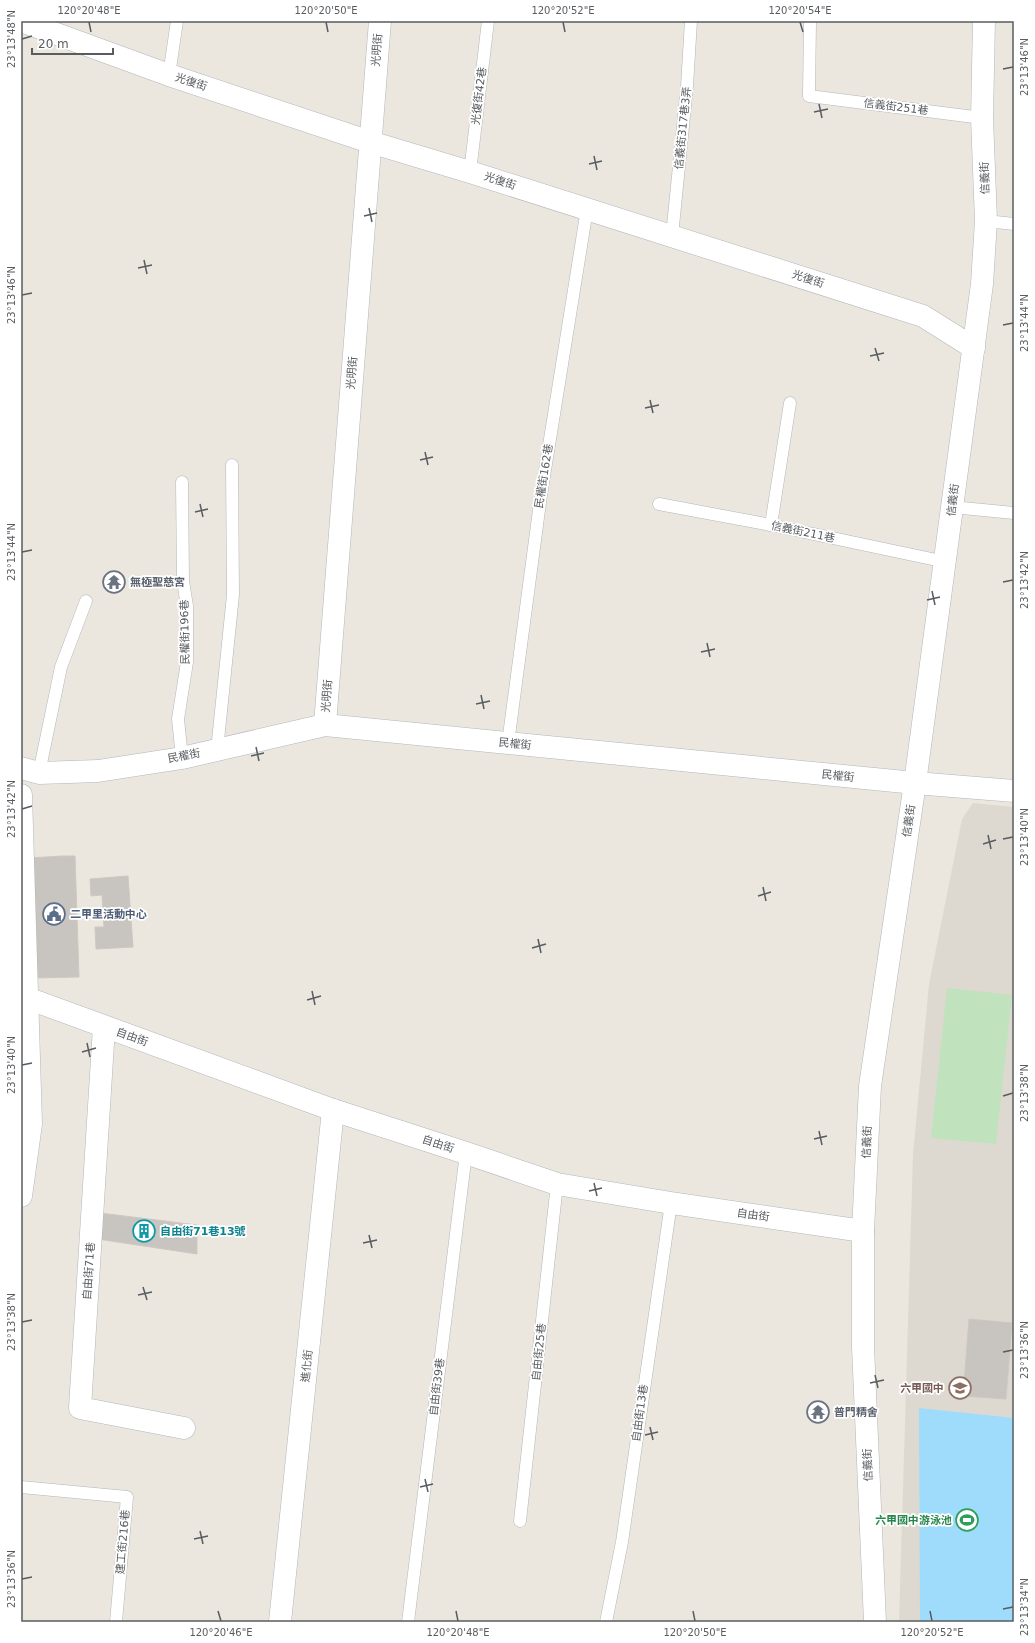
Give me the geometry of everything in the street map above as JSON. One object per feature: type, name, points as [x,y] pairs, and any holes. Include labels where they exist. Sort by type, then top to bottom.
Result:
[{"type":"street","name":"光復街","points":[[22,21],[169,75],[370,142],[587,208],[923,316],[974,348]]},
{"type":"street","name":"光明街","points":[[325,725],[380,21]]},
{"type":"street","name":"信義街","points":[[875,1622],[863,1347],[863,1231],[870,1086],[946,562],[982,284],[986,221],[982,118],[984,21]]},
{"type":"street","name":"民權街","points":[[30,771],[98,772],[182,758],[325,725],[915,783],[1014,791]]},
{"type":"street","points":[[21,795],[30,1124],[21,1196]]},
{"type":"street","name":"自由街","points":[[27,998],[333,1110],[557,1184],[670,1203],[863,1231]]},
{"type":"street","name":"自由街71巷","points":[[104,1027],[80,1408],[184,1428]]},
{"type":"street","name":"進化街","points":[[280,1622],[333,1110]]},
{"type":"lane","points":[[169,75],[177,21]]},
{"type":"lane","name":"光復街42巷","points":[[470,172],[488,21]]},
{"type":"lane","name":"信義街317巷3弄","points":[[672,236],[687,86],[691,21]]},
{"type":"lane","name":"信義街251巷","points":[[810,21],[810,96],[982,118]]},
{"type":"lane","name":"民權街162巷","points":[[508,743],[541,495],[587,208]]},
{"type":"lane","points":[[986,221],[1014,224]]},
{"type":"lane","points":[[771,525],[790,403]]},
{"type":"lane","points":[[217,750],[233,595],[232,465]]},
{"type":"lane","name":"民權街196巷","points":[[182,482],[183,581],[186,606],[187,662],[178,719],[182,758]]},
{"type":"lane","name":"信義街211巷","points":[[659,504],[771,525],[946,562]]},
{"type":"lane","points":[[952,507],[1014,512]]},
{"type":"lane","points":[[30,771],[61,667],[86,601]]},
{"type":"lane","name":"自由街39巷","points":[[408,1622],[466,1153]]},
{"type":"lane","name":"自由街25巷","points":[[520,1521],[557,1184]]},
{"type":"lane","name":"自由街13巷","points":[[606,1622],[622,1542],[670,1203]]},
{"type":"lane","name":"建工街216巷","points":[[21,1487],[127,1496],[116,1622]]},
{"type":"shaded area","name":"六甲國中","points":[[973,803],[1014,807],[1014,1622],[899,1622],[913,1154],[929,984],[962,819]]},
{"type":"green space","points":[[947,988],[1012,995],[996,1144],[931,1138]]},
{"type":"water","name":"六甲國中游泳池","points":[[919,1408],[1014,1418],[1014,1622],[920,1622]]},
{"type":"building","name":"二甲里活動中心","points":[[75,856],[79,977],[33,978],[29,858]]},
{"type":"building","points":[[128,876],[133,947],[96,949],[95,927],[104,927],[102,895],[91,896],[90,879]]},
{"type":"building","name":"自由街71巷13號","points":[[92,1212],[197,1225],[197,1254],[91,1238]]},
{"type":"building","points":[[969,1319],[1012,1323],[1006,1399],[963,1396]]},
{"type":"place","name":"無極聖慈宮","points":[[114,582]]},
{"type":"place","name":"二甲里活動中心","points":[[54,914]]},
{"type":"place","name":"自由街71巷13號","points":[[144,1231]]},
{"type":"place","name":"六甲國中","points":[[960,1388]]},
{"type":"place","name":"普門精舍","points":[[818,1412]]},
{"type":"place","name":"六甲國中游泳池","points":[[967,1520]]}]
